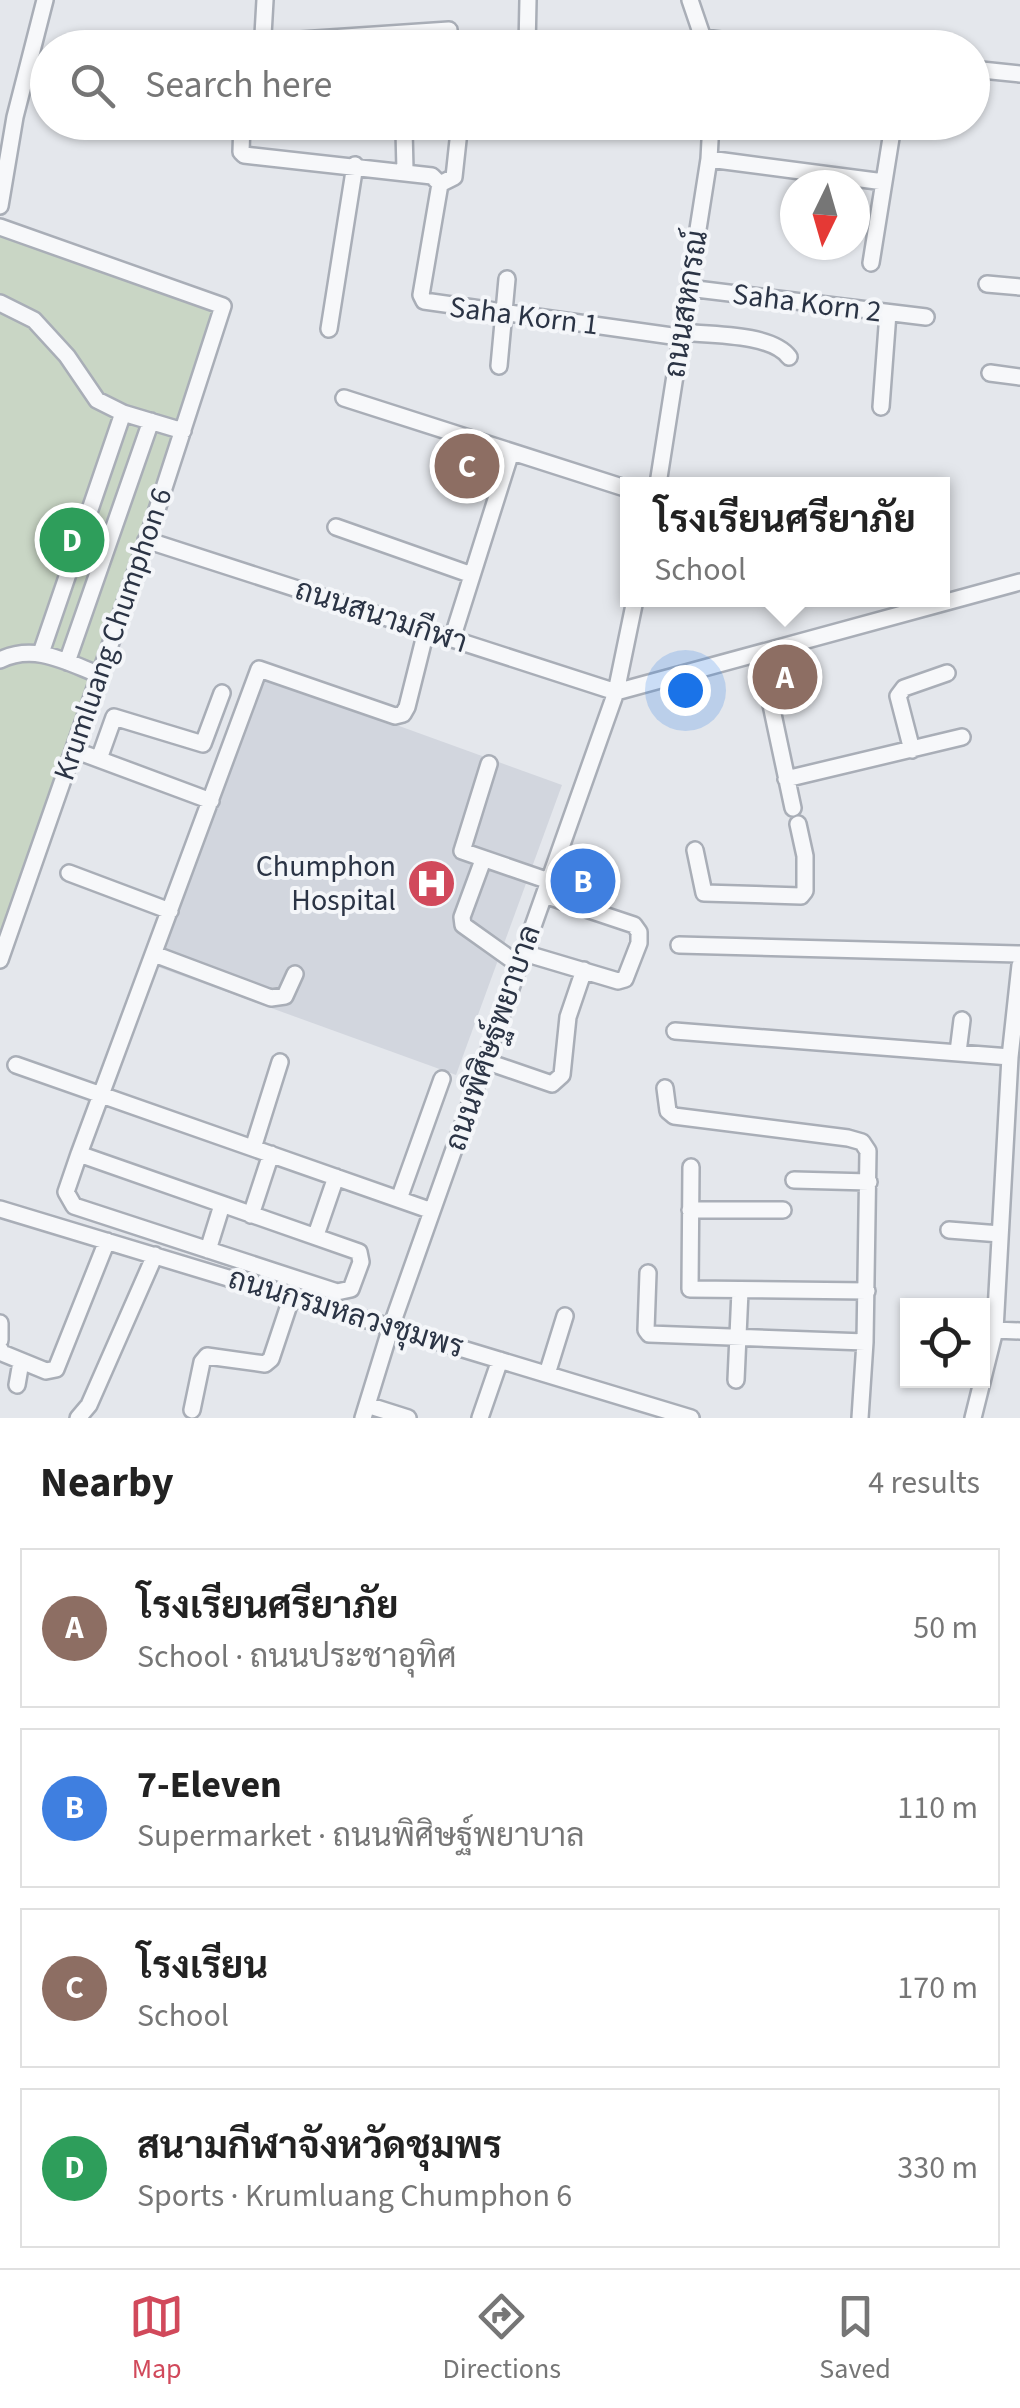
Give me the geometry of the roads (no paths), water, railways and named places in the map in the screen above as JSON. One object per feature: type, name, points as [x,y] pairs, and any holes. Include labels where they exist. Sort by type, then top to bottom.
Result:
[{"type":"street","points":[[38,30],[46,0]]},
{"type":"street","points":[[264,30],[265,0]]},
{"type":"street","points":[[527,30],[528,0]]},
{"type":"street","points":[[690,0],[700,30]]},
{"type":"street","points":[[0,206],[15,117],[30,60]]},
{"type":"street","points":[[990,71],[1020,74]]},
{"type":"street","points":[[241,140],[244,155],[404,170],[432,176],[440,184],[454,178],[458,140]]},
{"type":"street","points":[[404,140],[404,170]]},
{"type":"street","name":"ถนนสหกรณ์","points":[[659,477],[710,140]]},
{"type":"street","points":[[871,264],[890,140]]},
{"type":"street","points":[[709,159],[884,182]]},
{"type":"street","points":[[329,329],[355,164]]},
{"type":"street","name":"Saha Korn 1","points":[[440,184],[421,295],[424,301],[679,335],[764,341],[782,348],[788,357]]},
{"type":"street","name":"Krumluang Chumphon 6","points":[[0,227],[223,306],[74,750],[4,938],[0,960]]},
{"type":"street","points":[[499,366],[507,279]]},
{"type":"street","points":[[987,284],[1020,287]]},
{"type":"street","name":"Saha Korn 2","points":[[688,288],[926,318]]},
{"type":"street","points":[[0,304],[34,320],[67,356],[97,400],[123,413],[182,431]]},
{"type":"street","points":[[881,408],[888,313]]},
{"type":"street","points":[[990,373],[1020,376]]},
{"type":"street","points":[[344,398],[620,486]]},
{"type":"street","points":[[41,653],[123,413]]},
{"type":"street","points":[[68,662],[151,422]]},
{"type":"street","points":[[452,639],[511,452]]},
{"type":"street","points":[[336,528],[472,575]]},
{"type":"street","name":"ถนนสนามกีฬา","points":[[146,540],[616,692]]},
{"type":"street","points":[[950,600],[1020,582]]},
{"type":"street","points":[[633,607],[616,692],[923,607]]},
{"type":"street","points":[[79,1154],[316,1235],[362,1256],[351,1290],[338,1292],[74,1206],[66,1192],[79,1154],[260,669],[395,716],[403,714],[407,707],[426,630]]},
{"type":"street","points":[[0,660],[16,652],[41,653],[100,674]]},
{"type":"street","points":[[695,850],[704,893],[801,896],[805,891],[805,856],[760,654]]},
{"type":"street","points":[[912,750],[898,696],[904,688],[947,673]]},
{"type":"street","name":"ถนนพิศิษฐ์พยาบาล","points":[[365,1412],[391,1327],[616,692]]},
{"type":"street","points":[[100,759],[114,718],[203,744],[222,693]]},
{"type":"street","points":[[786,779],[962,738]]},
{"type":"street","points":[[74,750],[211,801]]},
{"type":"street","points":[[483,860],[462,917],[463,925],[521,959],[584,970],[618,981],[625,979],[639,943],[634,925],[547,888],[483,860],[462,851],[489,764]]},
{"type":"street","points":[[69,873],[170,912]]},
{"type":"street","points":[[680,945],[1020,954]]},
{"type":"street","points":[[154,954],[270,998],[285,996],[295,974]]},
{"type":"street","points":[[973,1418],[994,1330],[1000,1236],[1013,1145],[1010,1056],[1020,965]]},
{"type":"street","points":[[485,1061],[552,1084],[558,1082],[568,1017],[584,970]]},
{"type":"street","points":[[958,1052],[962,1020]]},
{"type":"street","points":[[675,1030],[1010,1056]]},
{"type":"street","points":[[253,1148],[280,1062]]},
{"type":"street","points":[[16,1065],[432,1211]]},
{"type":"street","points":[[400,1199],[442,1079]]},
{"type":"street","points":[[665,1088],[668,1111],[674,1116],[862,1142],[868,1151],[860,1418]]},
{"type":"street","points":[[252,1214],[271,1154]]},
{"type":"street","points":[[691,1167],[690,1288],[866,1292]]},
{"type":"street","points":[[316,1235],[336,1177]]},
{"type":"street","points":[[794,1180],[869,1182]]},
{"type":"street","points":[[208,1250],[222,1205]]},
{"type":"street","name":"ถนนกรมหลวงชุมพร","points":[[0,1209],[691,1418]]},
{"type":"street","points":[[690,1210],[783,1210]]},
{"type":"street","points":[[949,1230],[1020,1239]]},
{"type":"street","points":[[0,1349],[46,1371],[56,1368],[107,1241]]},
{"type":"street","points":[[78,1418],[90,1405],[155,1255]]},
{"type":"street","points":[[648,1273],[649,1334],[865,1342]]},
{"type":"street","points":[[736,1380],[740,1291]]},
{"type":"street","points":[[192,1410],[206,1356],[265,1364],[271,1359],[292,1296]]},
{"type":"street","points":[[547,1374],[565,1316]]},
{"type":"street","points":[[0,1323],[0,1340]]},
{"type":"street","points":[[994,1330],[1020,1331]]},
{"type":"street","points":[[480,1418],[500,1360]]},
{"type":"street","points":[[17,1385],[21,1362]]},
{"type":"street","points":[[365,1412],[408,1418]]},
{"type":"place","name":"โรงเรียน","points":[[467,466]]},
{"type":"place","name":"สนามกีฬาจังหวัดชุมพร","points":[[72,540]]},
{"type":"place","name":"โรงเรียนศรียาภัย","points":[[785,677]]},
{"type":"place","name":"7-Eleven","points":[[583,881]]},
{"type":"place","name":"Chumphon Hospital","points":[[431,883]]}]
